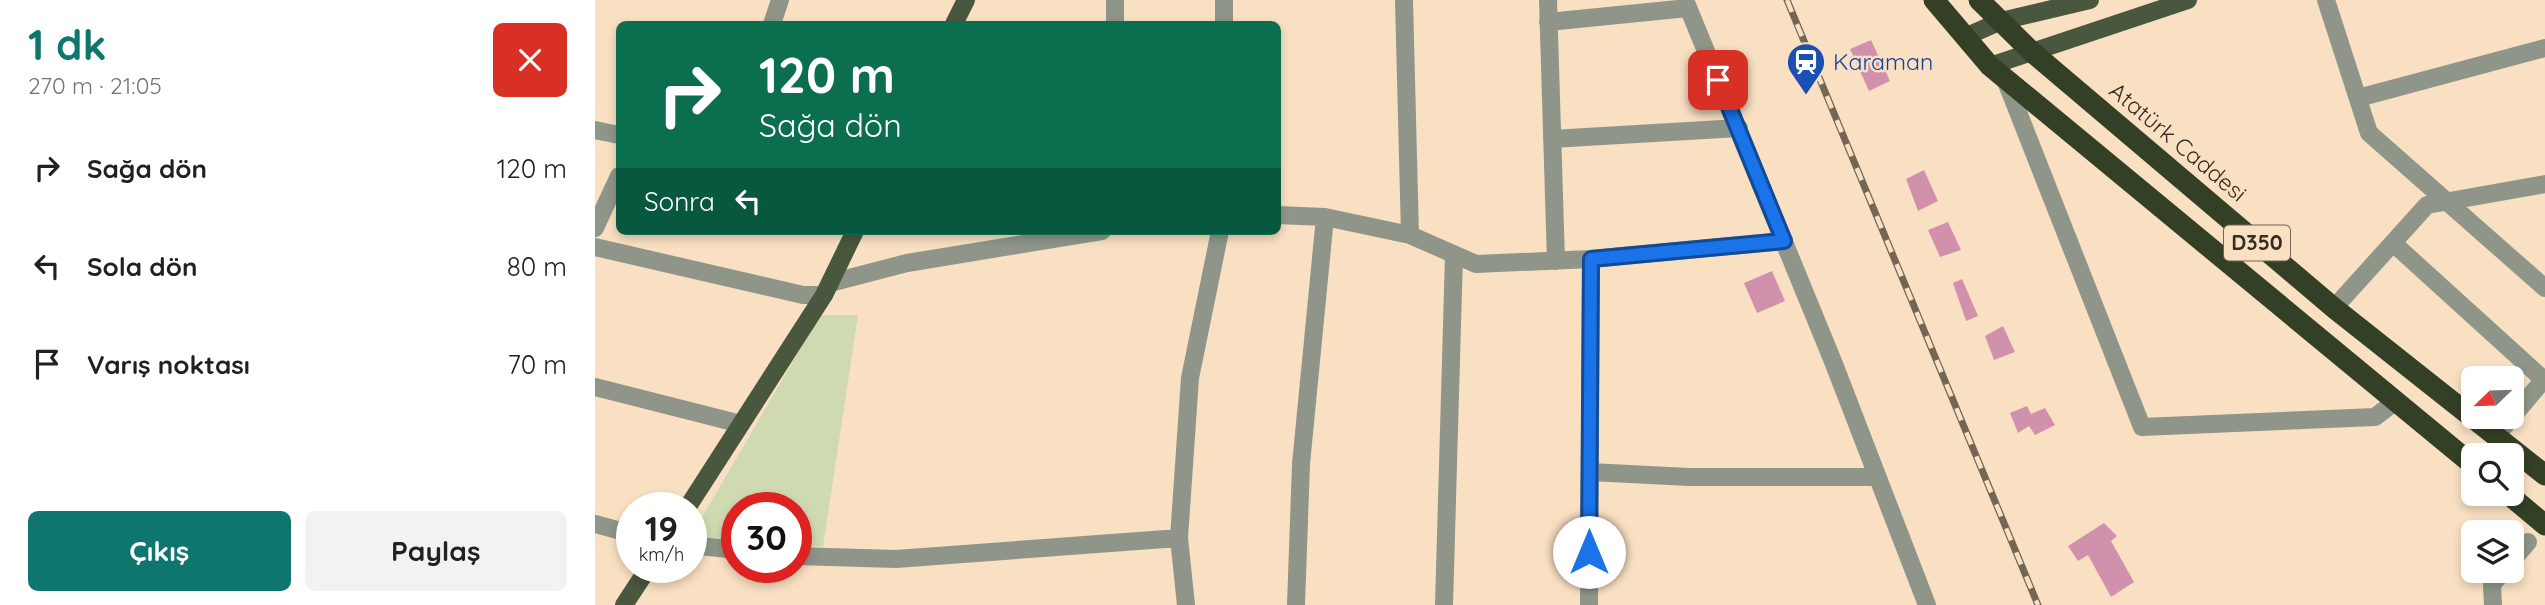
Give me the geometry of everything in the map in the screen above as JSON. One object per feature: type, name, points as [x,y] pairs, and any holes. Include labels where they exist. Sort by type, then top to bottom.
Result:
[{"type":"highway","name":"D350","points":[[1934,0],[1997,73],[2461,455]]},
{"type":"highway","name":"Atatürk Caddesi","points":[[1979,0],[2032,52],[2334,308],[2545,475]]},
{"type":"highway","points":[[2522,506],[2545,525]]},
{"type":"main road","points":[[956,21],[966,0]]},
{"type":"main road","points":[[1965,37],[2001,20],[2090,0]]},
{"type":"main road","points":[[1997,73],[2032,52],[2188,0]]},
{"type":"main road","points":[[697,492],[827,289],[853,235]]},
{"type":"main road","points":[[624,605],[638,583]]},
{"type":"street","points":[[773,21],[780,0]]},
{"type":"street","points":[[1115,0],[1115,21]]},
{"type":"street","points":[[1224,0],[1224,21]]},
{"type":"street","points":[[1405,0],[1410,235]]},
{"type":"street","points":[[1548,0],[1556,261]]},
{"type":"street","points":[[2326,0],[2369,133],[2443,201],[2545,288]]},
{"type":"street","points":[[1548,22],[1686,4],[1739,128],[1927,605]]},
{"type":"street","points":[[2358,98],[2545,48]]},
{"type":"street","points":[[1997,73],[2142,427],[2375,418],[2396,401]]},
{"type":"street","points":[[1552,139],[1739,128]]},
{"type":"street","points":[[595,130],[616,134]]},
{"type":"street","points":[[595,228],[616,182]]},
{"type":"street","points":[[2334,308],[2427,205],[2545,184]]},
{"type":"street","points":[[1281,215],[1325,217],[1410,235],[1476,264],[1591,259],[1784,241]]},
{"type":"street","points":[[1296,605],[1301,464],[1325,217]]},
{"type":"street","points":[[595,247],[803,295],[907,263],[1078,235]]},
{"type":"street","points":[[1186,605],[1179,538],[1190,378],[1219,235]]},
{"type":"street","points":[[2393,243],[2544,379],[2497,435]]},
{"type":"street","points":[[1444,605],[1454,255]]},
{"type":"street","points":[[1589,605],[1591,259]]},
{"type":"street","points":[[595,387],[741,424]]},
{"type":"street","points":[[1590,472],[1689,477],[1877,477]]},
{"type":"street","points":[[595,524],[616,530]]},
{"type":"street","points":[[812,556],[896,559],[1179,538]]},
{"type":"street","points":[[2524,547],[2528,542]]},
{"type":"street","points":[[2493,583],[2493,605]]},
{"type":"green space","points":[[820,315],[858,315],[823,547],[812,546],[812,492],[721,492],[721,539],[707,537],[707,509]]},
{"type":"building","name":"Karaman","points":[[1871,40],[1890,81],[1869,91],[1850,49]]},
{"type":"building","points":[[1924,170],[1938,201],[1918,211],[1906,179]]},
{"type":"building","points":[[1948,222],[1961,250],[1940,257],[1928,230]]},
{"type":"building","points":[[1772,271],[1785,301],[1757,313],[1744,283]]},
{"type":"building","points":[[1962,279],[1978,316],[1966,321],[1953,283]]},
{"type":"building","points":[[2003,326],[2015,352],[1994,360],[1985,336]]},
{"type":"building","points":[[2027,406],[2031,414],[2045,408],[2055,425],[2035,435],[2029,426],[2018,433],[2010,413]]},
{"type":"building","points":[[2104,523],[2117,536],[2111,541],[2134,582],[2111,597],[2088,555],[2078,561],[2068,546]]},
{"type":"railway","points":[[1787,0],[2038,605]]},
{"type":"place","name":"Karaman","points":[[1806,96]]},
{"type":"route","points":[[1589,552],[1591,259],[1784,241],[1718,80]]}]
